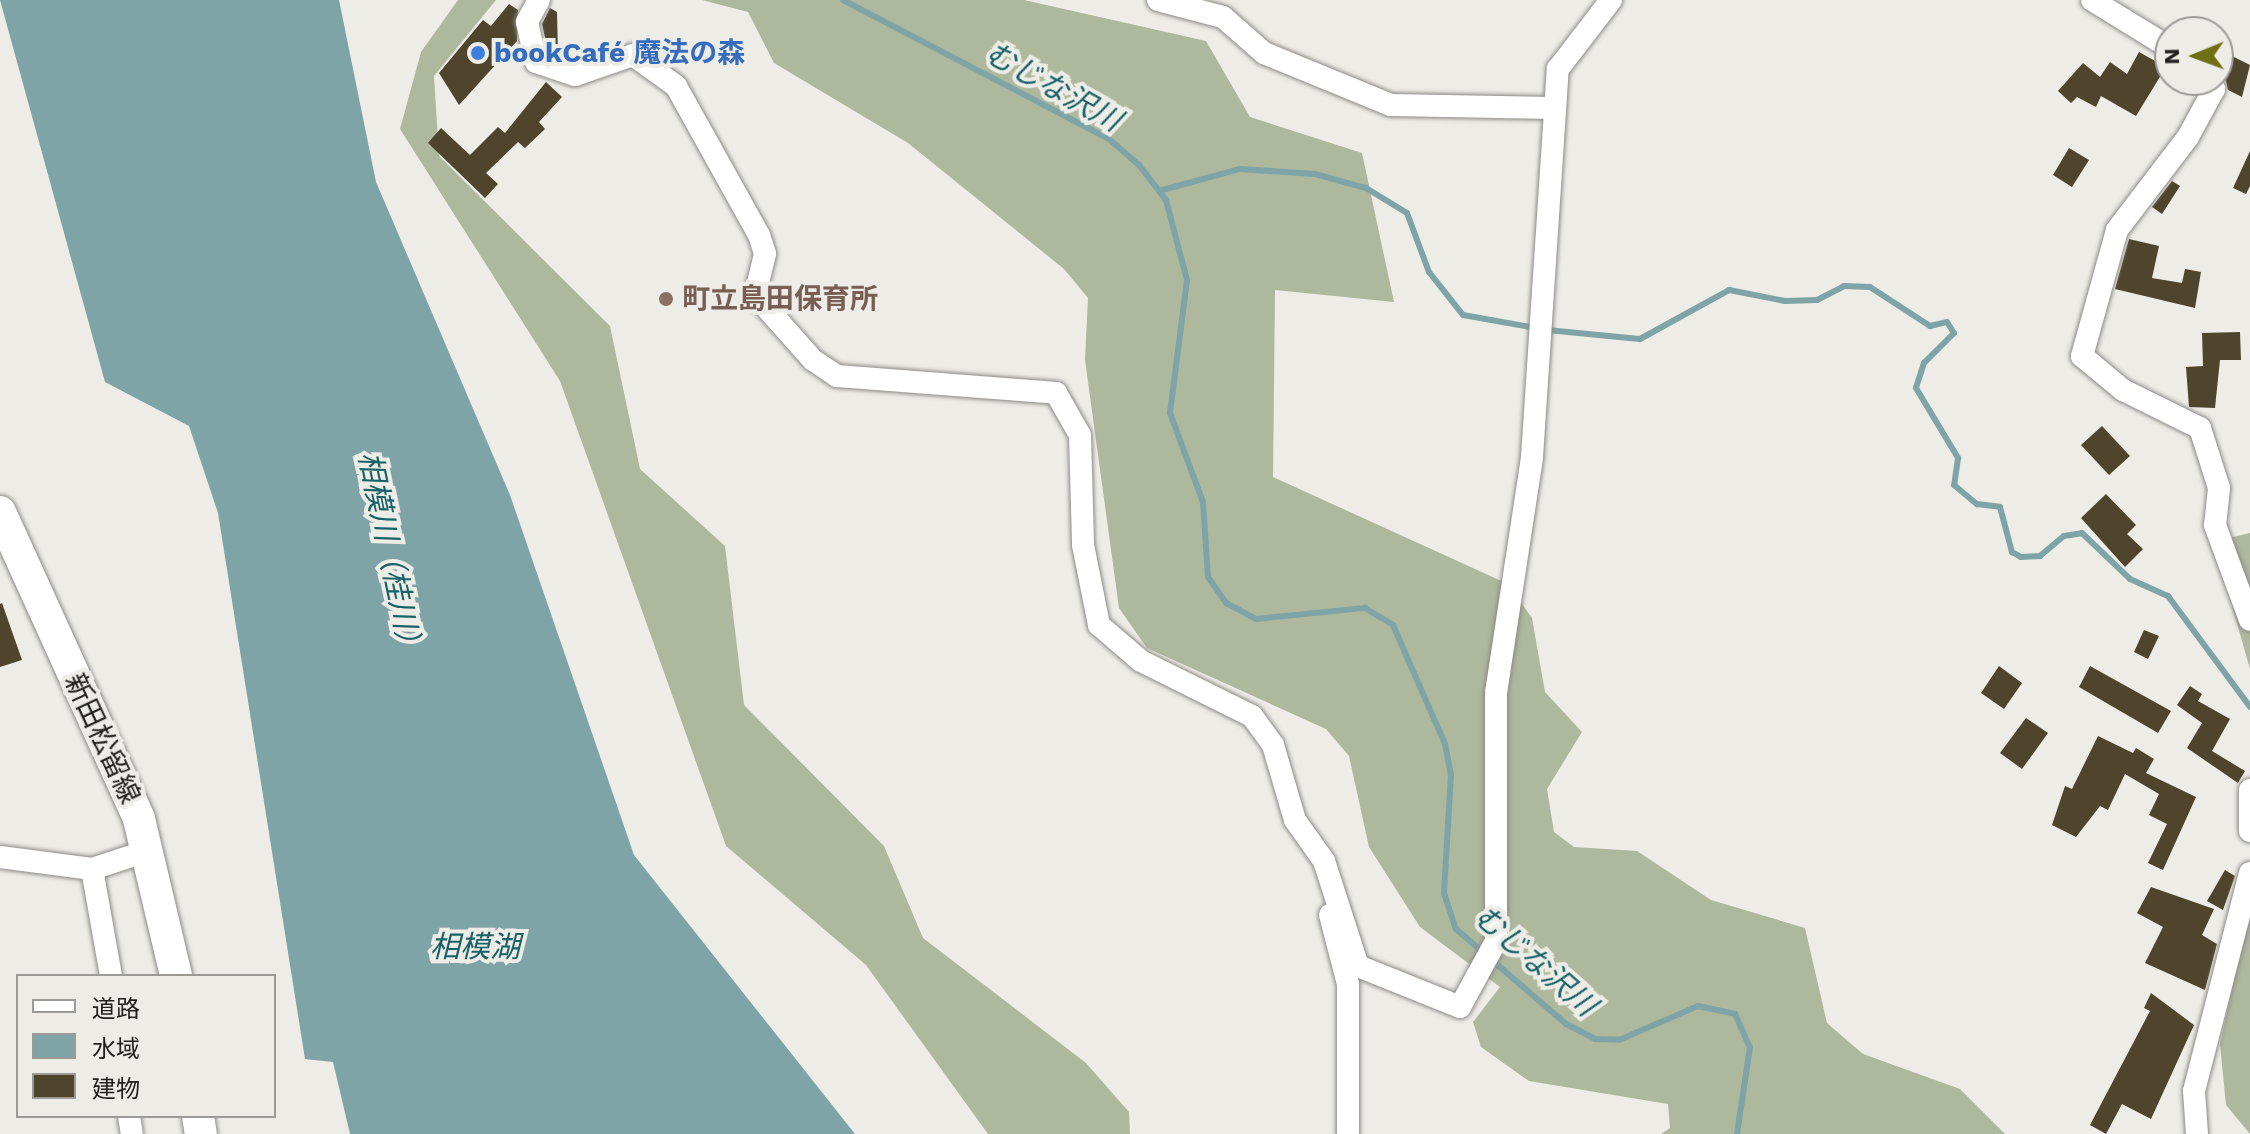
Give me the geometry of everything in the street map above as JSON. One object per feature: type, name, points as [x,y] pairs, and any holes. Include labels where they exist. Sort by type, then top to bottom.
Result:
[{"type":"main road","name":"新田松留線","points":[[0,512],[150,850],[176,974]]},
{"type":"street","points":[[539,0],[527,22],[536,62],[575,75],[633,55],[676,86],[759,235],[765,254],[755,295],[813,360],[837,376],[1056,393],[1068,406],[1080,435],[1083,545],[1099,625],[1141,661],[1252,716],[1273,745],[1295,820],[1324,861],[1358,966],[1460,1007],[1496,941],[1496,693],[1532,457],[1558,69],[1611,0]]},
{"type":"street","points":[[1158,0],[1223,17],[1264,53],[1391,105],[1553,108]]},
{"type":"street","points":[[2092,0],[2154,38]]},
{"type":"street","points":[[2210,96],[2188,137],[2117,230],[2082,356],[2123,390],[2200,428],[2219,488],[2215,525],[2250,620]]},
{"type":"street","points":[[2250,790],[2250,831]]},
{"type":"street","points":[[0,857],[92,869],[150,850]]},
{"type":"street","points":[[92,869],[111,974]]},
{"type":"street","points":[[2197,1134],[2194,1091],[2250,873]]},
{"type":"street","points":[[1331,886],[1335,953],[1348,984],[1348,1134]]},
{"type":"green space","points":[[458,0],[496,0],[434,76],[439,156],[610,326],[640,469],[725,546],[744,705],[884,846],[923,938],[1086,1063],[1129,1112],[1130,1134],[988,1134],[866,965],[726,846],[560,381],[400,129],[421,52]]},
{"type":"green space","points":[[702,0],[1024,0],[1206,41],[1250,117],[1362,153],[1394,302],[1275,290],[1273,477],[1508,584],[1532,618],[1545,692],[1582,732],[1547,789],[1554,832],[1574,847],[1637,851],[1711,900],[1805,928],[1827,1023],[1863,1054],[1960,1089],[2005,1134],[1661,1134],[1670,1128],[1668,1104],[1529,1081],[1481,1047],[1473,1022],[1500,987],[1420,927],[1369,847],[1349,756],[1326,729],[1147,648],[1119,608],[1085,360],[1088,298],[1064,269],[908,143],[774,63],[748,12]]},
{"type":"green space","points":[[2250,533],[2250,669],[2220,564],[2225,539]]},
{"type":"green space","points":[[2250,907],[2250,1134],[2226,1105],[2220,1044]]},
{"type":"water","name":"相模湖","points":[[0,0],[339,0],[376,182],[510,495],[634,855],[855,1134],[350,1134],[333,1062],[305,1059],[218,513],[189,426],[105,382]]},
{"type":"building","points":[[509,4],[518,10],[517,41],[459,105],[439,73],[483,20],[491,26]]},
{"type":"building","points":[[550,8],[557,12],[558,55],[548,51],[542,24]]},
{"type":"building","points":[[2139,52],[2154,60],[2154,87],[2136,116],[2101,96],[2096,107],[2077,97],[2071,103],[2058,91],[2083,63],[2100,77],[2110,62],[2127,74]]},
{"type":"building","points":[[2234,57],[2250,65],[2242,97],[2234,93]]},
{"type":"building","points":[[546,82],[562,97],[539,122],[545,129],[525,148],[518,142],[486,173],[498,184],[485,198],[428,143],[441,128],[470,155],[498,127],[505,133]]},
{"type":"building","points":[[2069,148],[2089,160],[2072,187],[2053,175]]},
{"type":"building","points":[[2250,151],[2250,186],[2246,194],[2233,188]]},
{"type":"building","points":[[2172,181],[2180,186],[2162,214],[2152,207]]},
{"type":"building","points":[[2129,239],[2159,246],[2152,278],[2182,283],[2185,269],[2201,272],[2195,308],[2115,289]]},
{"type":"building","points":[[2240,332],[2241,360],[2220,360],[2215,408],[2189,407],[2186,367],[2203,366],[2202,333]]},
{"type":"building","points":[[2102,426],[2130,456],[2109,475],[2081,445]]},
{"type":"building","points":[[2106,494],[2136,525],[2127,534],[2143,549],[2125,567],[2081,518]]},
{"type":"building","points":[[0,604],[22,660],[0,667]]},
{"type":"building","points":[[2144,630],[2159,636],[2148,659],[2134,652]]},
{"type":"building","points":[[1999,666],[2022,683],[2004,709],[1981,693]]},
{"type":"building","points":[[2090,666],[2171,711],[2158,733],[2079,687]]},
{"type":"building","points":[[2190,686],[2202,694],[2198,701],[2230,719],[2212,751],[2245,771],[2238,783],[2187,748],[2202,723],[2177,705]]},
{"type":"building","points":[[2026,718],[2048,733],[2022,769],[2000,753]]},
{"type":"building","points":[[2098,736],[2133,753],[2136,748],[2154,759],[2146,773],[2196,797],[2163,870],[2148,863],[2167,824],[2149,815],[2159,794],[2125,774],[2108,810],[2100,806],[2076,837],[2052,825],[2065,786],[2072,789]]},
{"type":"building","points":[[2225,870],[2235,876],[2223,910],[2207,901]]},
{"type":"building","points":[[2151,887],[2214,909],[2202,935],[2217,944],[2205,990],[2145,963],[2163,927],[2137,913]]},
{"type":"building","points":[[2151,993],[2194,1025],[2151,1119],[2122,1104],[2106,1134],[2090,1125],[2150,1011],[2144,1008]]},
{"type":"waterway","name":"むじな沢川","points":[[843,0],[1109,139],[1139,165],[1166,200],[1187,280],[1170,413],[1203,502],[1208,577],[1226,603],[1256,619],[1365,608],[1393,625],[1445,744],[1451,774],[1444,893],[1456,929],[1566,1024],[1595,1039],[1619,1040],[1698,1006],[1735,1014],[1750,1047],[1737,1134]]},
{"type":"waterway","points":[[1159,191],[1240,169],[1315,174],[1366,188],[1407,213],[1429,272],[1463,315],[1536,328]]},
{"type":"waterway","points":[[1547,330],[1640,339],[1729,290],[1785,301],[1817,300],[1844,286],[1870,287],[1930,326],[1947,322],[1954,333],[1924,363],[1916,388],[1958,458],[1954,485],[1977,504],[2000,507],[2012,552],[2021,557],[2040,556],[2064,536],[2082,533],[2130,579],[2168,596],[2250,707]]},
{"type":"place","name":"bookCafé 魔法の森","points":[[478,53]]},
{"type":"place","name":"町立島田保育所","points":[[666,299]]},
{"type":"water label","name":"相模川（桂川）","points":[[390,555]]}]
